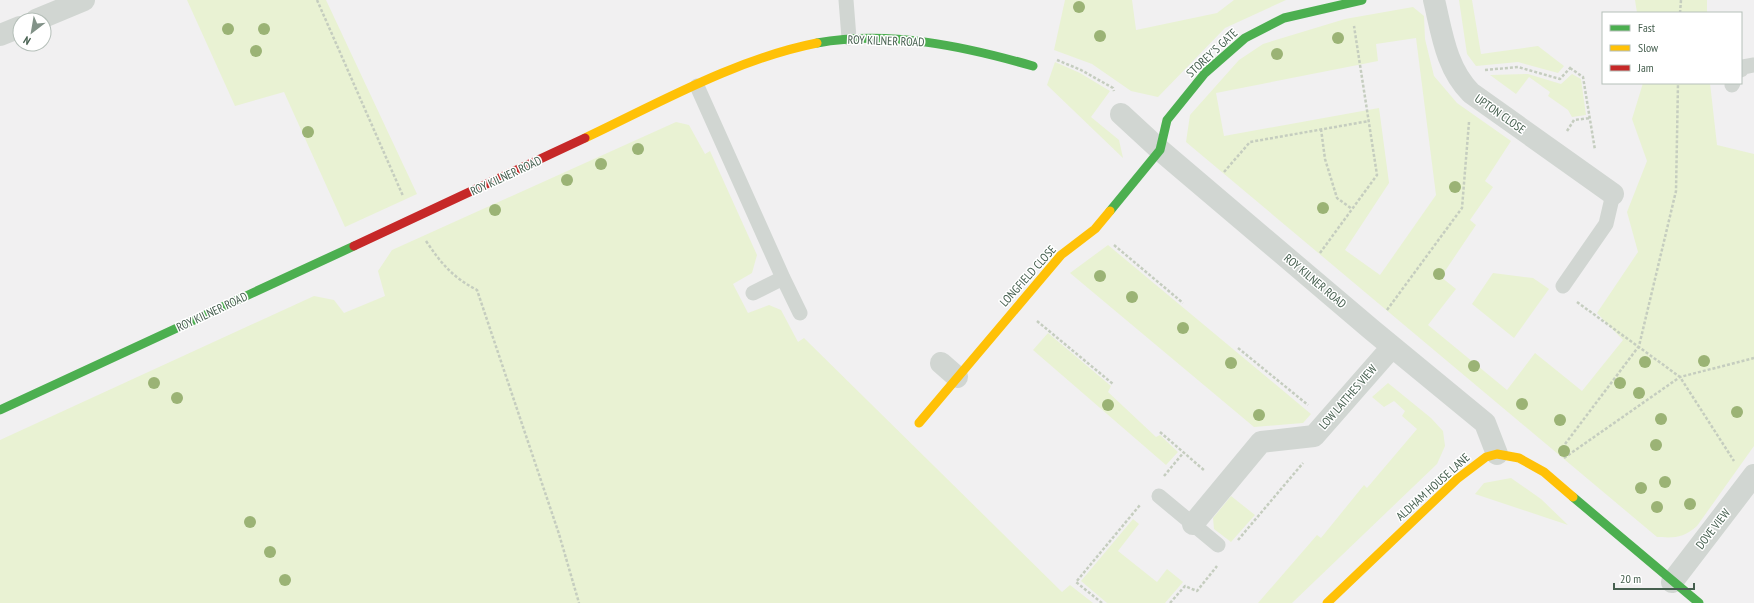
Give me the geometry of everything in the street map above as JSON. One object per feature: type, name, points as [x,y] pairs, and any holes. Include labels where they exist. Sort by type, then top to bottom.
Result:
[{"type":"street","points":[[52,13],[84,0]]},
{"type":"street","name":"STOREY'S GATE","points":[[1160,150],[1167,120],[1205,73],[1245,38],[1284,18],[1342,3],[1362,0]]},
{"type":"street","name":"UPTON CLOSE","points":[[1434,0],[1447,54],[1466,88],[1613,194]]},
{"type":"street","points":[[0,35],[12,30]]},
{"type":"street","name":"ROY KILNER ROAD","points":[[0,410],[413,220],[726,72],[799,47],[848,38],[909,40],[951,46],[1001,56],[1033,66]]},
{"type":"street","name":"ROY KILNER ROAD","points":[[1121,114],[1208,191],[1372,330],[1485,423],[1497,454]]},
{"type":"street","name":"LONGFIELD CLOSE","points":[[919,423],[949,370],[1018,306],[1061,255],[1095,229],[1160,150]]},
{"type":"street","name":"LOW LAITHES VIEW","points":[[1193,524],[1261,442],[1320,428],[1392,346]]},
{"type":"street","points":[[1497,454],[1519,458],[1544,472],[1672,582],[1699,603]]},
{"type":"street","name":"ALDHAM HOUSE LANE","points":[[1327,603],[1457,479],[1486,457],[1497,454]]},
{"type":"street","name":"DOVE VIEW","points":[[1672,582],[1751,479]]},
{"type":"lane","points":[[846,0],[848,38]]},
{"type":"lane","points":[[1742,68],[1754,65]]},
{"type":"lane","points":[[697,86],[800,313]]},
{"type":"lane","points":[[1563,286],[1606,224],[1613,194]]},
{"type":"lane","points":[[753,293],[783,278]]},
{"type":"lane","points":[[1158,496],[1218,545]]},
{"type":"path","points":[[317,0],[413,220],[443,265],[461,282],[477,290],[559,534],[579,603]]},
{"type":"path","points":[[1680,12],[1681,0]]},
{"type":"path","points":[[1305,272],[1377,175],[1368,121],[1342,3]]},
{"type":"path","points":[[1033,66],[1052,58],[1081,70],[1113,88],[1121,114]]},
{"type":"path","points":[[1372,330],[1462,208],[1466,88],[1479,70],[1518,67],[1560,79],[1571,68],[1584,77],[1595,150],[1601,154]]},
{"type":"path","points":[[1544,472],[1639,346],[1676,191],[1678,84]]},
{"type":"path","points":[[1574,120],[1590,118]]},
{"type":"path","points":[[1208,191],[1250,142],[1368,121]]},
{"type":"path","points":[[1321,129],[1325,158],[1337,198],[1352,209]]},
{"type":"path","points":[[1095,229],[1183,303]]},
{"type":"path","points":[[1563,286],[1579,304],[1680,377],[1751,479]]},
{"type":"path","points":[[1018,306],[1113,384]]},
{"type":"path","points":[[1238,348],[1320,428],[1310,456],[1238,541]]},
{"type":"path","points":[[1544,472],[1680,377],[1754,358]]},
{"type":"path","points":[[1160,432],[1224,487]]},
{"type":"path","points":[[1161,479],[1184,452]]},
{"type":"path","points":[[1102,603],[1076,582],[1142,502]]},
{"type":"path","points":[[1170,603],[1185,586],[1197,591],[1218,564]]},
{"type":"green space","points":[[187,0],[326,0],[417,194],[345,227],[284,92],[235,106]]},
{"type":"green space","points":[[1065,0],[1132,0],[1136,30],[1217,13],[1234,0],[1286,0],[1225,28],[1158,97],[1131,91],[1092,64],[1054,50]]},
{"type":"green space","points":[[1459,0],[1472,0],[1481,54],[1538,46],[1564,66],[1558,73],[1518,62],[1476,66],[1467,54]]},
{"type":"green space","points":[[1635,0],[1707,0],[1707,12],[1637,12]]},
{"type":"green space","points":[[1413,7],[1424,16],[1425,39],[1434,76],[1457,103],[1511,141],[1485,181],[1493,187],[1470,220],[1476,225],[1441,277],[1456,289],[1428,325],[1507,390],[1535,353],[1582,391],[1623,340],[1597,313],[1638,252],[1627,212],[1647,161],[1632,119],[1643,84],[1710,84],[1717,145],[1754,154],[1754,446],[1697,526],[1683,535],[1657,537],[1186,142],[1190,115],[1239,60],[1263,44],[1345,19]],"holes":[[[1416,38],[1436,195],[1380,275],[1345,250],[1389,183],[1379,108],[1224,136],[1216,93],[1378,61],[1376,44]]]},
{"type":"green space","points":[[1055,62],[1080,73],[1110,91],[1091,117],[1119,140],[1123,158],[1047,85]]},
{"type":"green space","points":[[1528,74],[1561,84],[1572,74],[1581,79],[1586,115],[1572,117],[1568,110],[1548,96],[1550,92],[1529,77],[1516,94],[1490,75]]},
{"type":"green space","points":[[676,122],[689,125],[705,154],[710,151],[757,255],[752,273],[733,284],[748,313],[769,305],[781,310],[798,342],[804,338],[1062,592],[1070,585],[1093,603],[0,603],[0,440],[314,296],[334,300],[344,313],[385,296],[378,271],[392,250]]},
{"type":"green space","points":[[1108,245],[1311,414],[1303,423],[1254,427],[1070,273]]},
{"type":"green space","points":[[1493,273],[1533,278],[1549,289],[1514,338],[1472,304]]},
{"type":"green space","points":[[1048,333],[1111,386],[1108,392],[1156,437],[1160,435],[1178,452],[1166,465],[1033,350]]},
{"type":"green space","points":[[1388,383],[1431,418],[1443,431],[1445,446],[1437,464],[1292,603],[1258,603],[1317,535],[1321,538],[1364,485],[1367,488],[1417,429],[1402,416],[1405,411],[1394,401],[1384,407],[1372,397]]},
{"type":"green space","points":[[1511,478],[1541,499],[1568,525],[1475,494],[1484,483]]},
{"type":"green space","points":[[1231,496],[1255,515],[1231,542],[1214,529],[1213,518]]},
{"type":"green space","points":[[1133,519],[1139,524],[1118,551],[1157,582],[1167,569],[1183,582],[1165,603],[1107,603],[1081,581]]},
{"type":"traffic: fast","points":[[1110,211],[1160,150],[1167,120],[1205,73],[1245,38],[1284,18],[1362,0]]},
{"type":"traffic: fast","points":[[817,43],[844,39],[899,39],[926,42],[980,52],[1033,66]]},
{"type":"traffic: fast","points":[[0,410],[354,246]]},
{"type":"traffic: fast","points":[[1573,497],[1699,603]]},
{"type":"traffic: slow","points":[[585,138],[698,83],[757,60],[787,50],[817,43]]},
{"type":"traffic: slow","points":[[919,423],[1061,255],[1095,229],[1110,211]]},
{"type":"traffic: slow","points":[[1327,603],[1457,479],[1486,457],[1497,454],[1519,458],[1544,472],[1573,497]]},
{"type":"traffic: jam","points":[[354,246],[585,138]]}]
